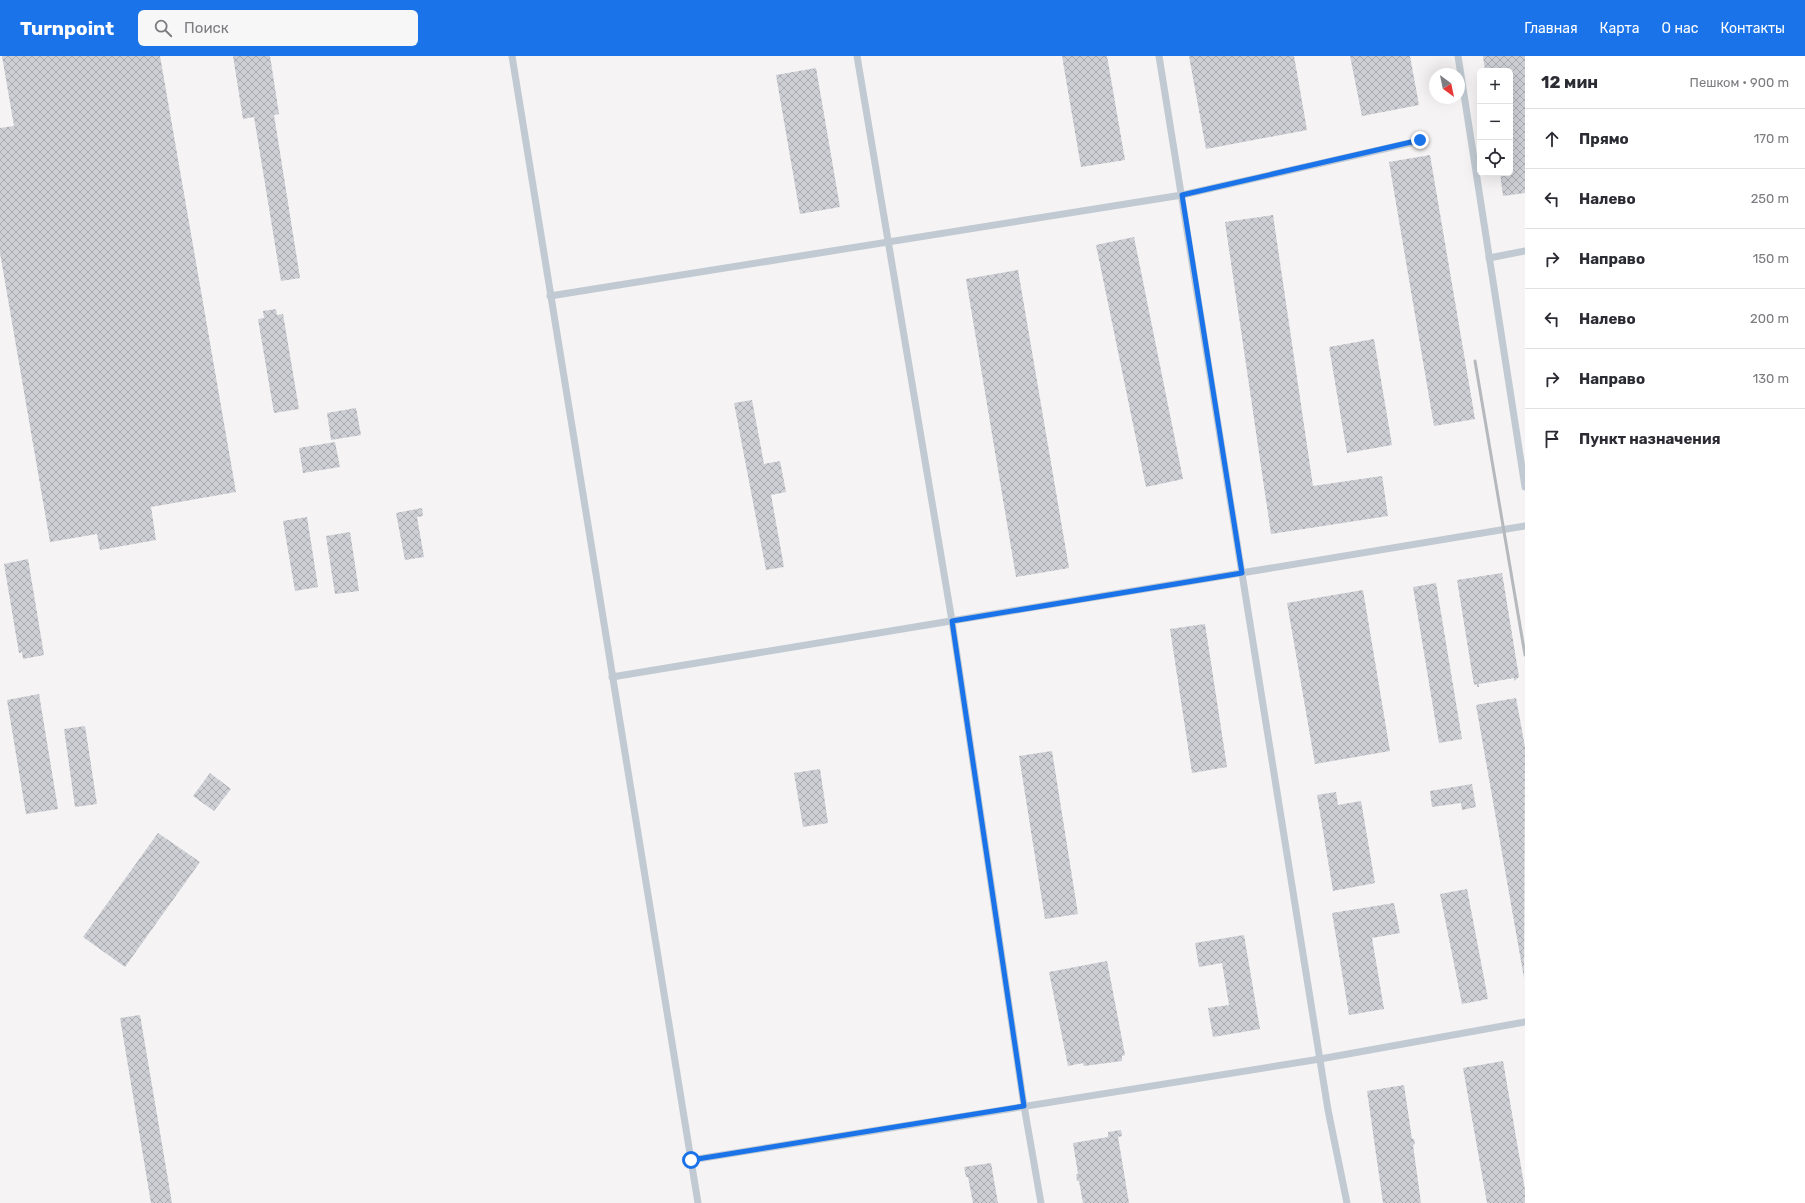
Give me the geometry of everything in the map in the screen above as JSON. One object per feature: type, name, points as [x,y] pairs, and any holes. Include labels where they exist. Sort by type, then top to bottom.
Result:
[{"type":"lane","points":[[512,56],[698,1203]]},
{"type":"lane","points":[[857,56],[952,621],[1024,1106],[1041,1203]]},
{"type":"lane","points":[[1159,56],[1328,1110],[1347,1203]]},
{"type":"lane","points":[[1458,56],[1525,487]]},
{"type":"lane","points":[[550,296],[1182,195],[1420,140]]},
{"type":"lane","points":[[1489,258],[1525,251]]},
{"type":"lane","points":[[612,677],[1525,526]]},
{"type":"lane","points":[[691,1160],[1320,1059],[1525,1022]]},
{"type":"building","points":[[2,56],[160,56],[236,492],[151,507],[156,540],[100,550],[97,534],[50,542],[0,253],[0,128],[14,126]]},
{"type":"building","points":[[233,56],[270,56],[279,114],[274,115],[300,278],[281,281],[254,117],[243,119]]},
{"type":"building","points":[[1062,56],[1107,56],[1125,160],[1081,167]]},
{"type":"building","points":[[1189,56],[1294,56],[1307,130],[1206,149]]},
{"type":"building","points":[[1350,56],[1410,56],[1419,105],[1362,116]]},
{"type":"building","points":[[1483,56],[1525,56],[1525,193],[1503,196],[1500,176],[1513,176],[1513,68],[1485,68]]},
{"type":"building","points":[[816,68],[840,207],[800,214],[776,75]]},
{"type":"building","points":[[1430,155],[1475,419],[1434,426],[1389,162]]},
{"type":"building","points":[[1273,215],[1313,486],[1382,476],[1388,516],[1271,534],[1225,222]]},
{"type":"building","points":[[1134,237],[1183,479],[1146,487],[1096,245]]},
{"type":"building","points":[[1018,270],[1069,568],[1016,577],[966,279]]},
{"type":"building","points":[[276,309],[277,315],[283,314],[299,409],[274,413],[258,319],[264,318],[263,311]]},
{"type":"building","points":[[1374,339],[1392,445],[1347,453],[1329,347]]},
{"type":"building","points":[[752,400],[764,464],[780,461],[786,492],[771,495],[784,567],[766,570],[734,403]]},
{"type":"building","points":[[356,408],[361,435],[331,440],[327,413]]},
{"type":"building","points":[[335,442],[340,467],[303,473],[299,448]]},
{"type":"building","points":[[422,508],[423,516],[417,517],[424,557],[405,560],[396,513]]},
{"type":"building","points":[[307,517],[318,587],[295,591],[283,521]]},
{"type":"building","points":[[350,532],[359,591],[335,594],[326,536]]},
{"type":"building","points":[[28,559],[44,655],[23,659],[22,652],[19,653],[4,564]]},
{"type":"building","points":[[1502,573],[1519,677],[1514,681],[1514,678],[1479,684],[1479,687],[1477,687],[1477,684],[1474,685],[1457,580]]},
{"type":"building","points":[[1436,583],[1462,739],[1439,743],[1413,587]]},
{"type":"building","points":[[1363,590],[1390,751],[1315,764],[1287,603]]},
{"type":"building","points":[[1205,624],[1227,767],[1192,773],[1170,629]]},
{"type":"building","points":[[39,694],[58,809],[26,814],[7,700]]},
{"type":"building","points":[[1516,698],[1525,747],[1524,978],[1476,705]]},
{"type":"building","points":[[85,726],[97,804],[75,807],[64,729]]},
{"type":"building","points":[[1052,751],[1078,914],[1045,919],[1019,756]]},
{"type":"building","points":[[820,769],[828,823],[803,827],[794,773]]},
{"type":"building","points":[[210,773],[231,789],[214,811],[193,796]]},
{"type":"building","points":[[1472,784],[1476,807],[1462,810],[1461,803],[1432,807],[1430,791]]},
{"type":"building","points":[[1336,792],[1338,805],[1361,801],[1375,883],[1333,891],[1317,795]]},
{"type":"building","points":[[158,833],[200,862],[125,967],[83,937]]},
{"type":"building","points":[[1467,889],[1488,999],[1462,1004],[1440,894]]},
{"type":"building","points":[[1394,903],[1400,933],[1372,938],[1384,1009],[1349,1015],[1332,913]]},
{"type":"building","points":[[1244,935],[1260,1029],[1213,1037],[1208,1008],[1229,1005],[1222,963],[1199,967],[1195,943]]},
{"type":"building","points":[[1107,961],[1125,1055],[1122,1056],[1122,1061],[1084,1066],[1083,1063],[1068,1066],[1049,972]]},
{"type":"building","points":[[140,1015],[172,1203],[151,1203],[120,1018]]},
{"type":"building","points":[[1503,1061],[1525,1190],[1525,1203],[1487,1203],[1463,1068]]},
{"type":"building","points":[[1404,1085],[1412,1139],[1414,1139],[1415,1144],[1413,1145],[1421,1203],[1383,1203],[1367,1091]]},
{"type":"building","points":[[1121,1130],[1122,1136],[1118,1137],[1129,1203],[1083,1203],[1079,1181],[1077,1181],[1076,1174],[1078,1174],[1073,1143],[1108,1137],[1108,1132]]},
{"type":"building","points":[[991,1163],[998,1203],[973,1203],[968,1177],[966,1177],[964,1167]]},
{"type":"railway","points":[[1475,361],[1525,655]]},
{"type":"route","points":[[691,1160],[1024,1106],[952,621],[1242,573],[1182,195],[1420,140]]}]
